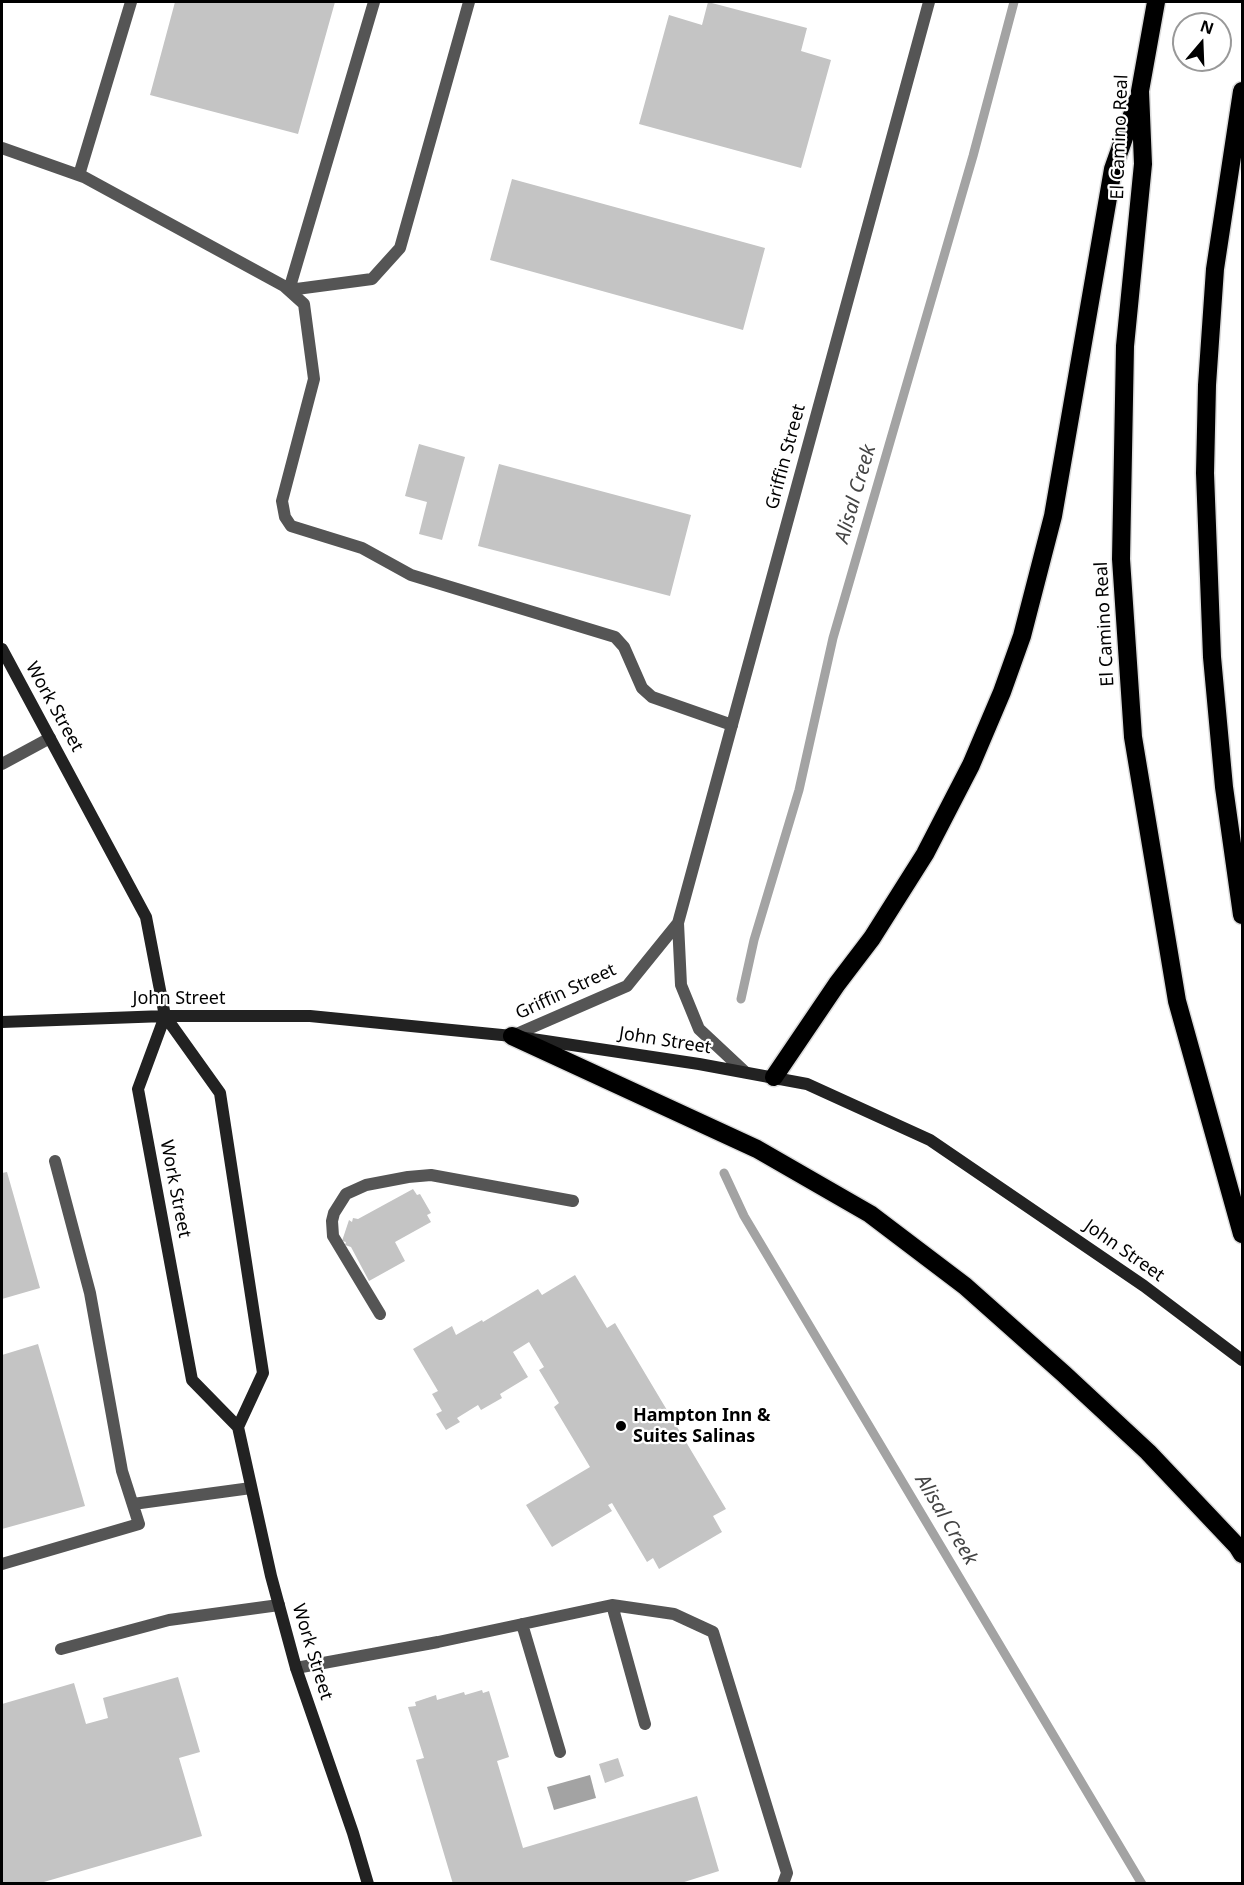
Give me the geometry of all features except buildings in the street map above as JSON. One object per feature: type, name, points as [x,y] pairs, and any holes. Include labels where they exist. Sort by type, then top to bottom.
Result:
[{"type":"highway","name":"El Camino Real","points":[[1156,2],[1140,91],[1143,164],[1125,346],[1121,559],[1132,737],[1177,1001],[1242,1234]]},
{"type":"highway","points":[[774,1077],[837,984],[872,938],[925,854],[971,765],[1002,692],[1022,636],[1053,516],[1113,169],[1140,91]]},
{"type":"highway","points":[[1242,97],[1215,269],[1207,386],[1205,472],[1212,657],[1224,787],[1242,915]]},
{"type":"highway","points":[[512,1036],[757,1149],[870,1214],[965,1286],[1064,1374],[1148,1452],[1242,1554]]},
{"type":"street","points":[[79,176],[131,2]]},
{"type":"street","points":[[289,290],[374,2]]},
{"type":"street","points":[[289,290],[372,279],[400,248],[469,2]]},
{"type":"street","name":"Griffin Street","points":[[745,1071],[699,1029],[681,985],[678,923],[929,2]]},
{"type":"street","points":[[2,148],[79,176],[284,286],[304,304],[314,379],[282,501],[285,518],[291,526],[362,548],[411,575],[615,637],[624,647],[642,688],[652,698],[732,725]]},
{"type":"street","name":"Work Street","points":[[2,649],[146,917],[165,1016],[220,1093],[263,1373],[238,1427]]},
{"type":"street","points":[[2,764],[50,738]]},
{"type":"street","name":"Griffin Street","points":[[512,1036],[627,986],[678,923]]},
{"type":"street","name":"John Street","points":[[2,1022],[165,1016],[310,1016],[512,1036],[745,1071],[807,1084],[930,1140],[1144,1286],[1242,1360]]},
{"type":"street","name":"Work Street","points":[[165,1016],[138,1089],[192,1380],[238,1427],[296,1668],[353,1833],[368,1884]]},
{"type":"street","points":[[2,1564],[139,1524],[122,1471],[90,1293],[55,1161]]},
{"type":"street","points":[[381,1314],[333,1236],[334,1213],[346,1194],[366,1185],[431,1175],[573,1201]]},
{"type":"street","points":[[133,1504],[251,1488]]},
{"type":"street","points":[[61,1649],[169,1620],[279,1605]]},
{"type":"street","points":[[612,1605],[645,1724]]},
{"type":"street","points":[[296,1668],[438,1642],[612,1605],[674,1614],[713,1632],[788,1873],[783,1884]]},
{"type":"street","points":[[522,1624],[560,1752]]},
{"type":"shaded area","points":[[590,1775],[596,1798],[554,1810],[547,1787]]},
{"type":"waterway","name":"Alisal Creek","points":[[741,999],[754,940],[799,790],[833,638],[973,156],[1014,2]]},
{"type":"waterway","name":"Alisal Creek","points":[[724,1173],[744,1216],[1142,1884]]},
{"type":"place","name":"Hampton Inn & Suites Salinas","points":[[621,1426]]}]
